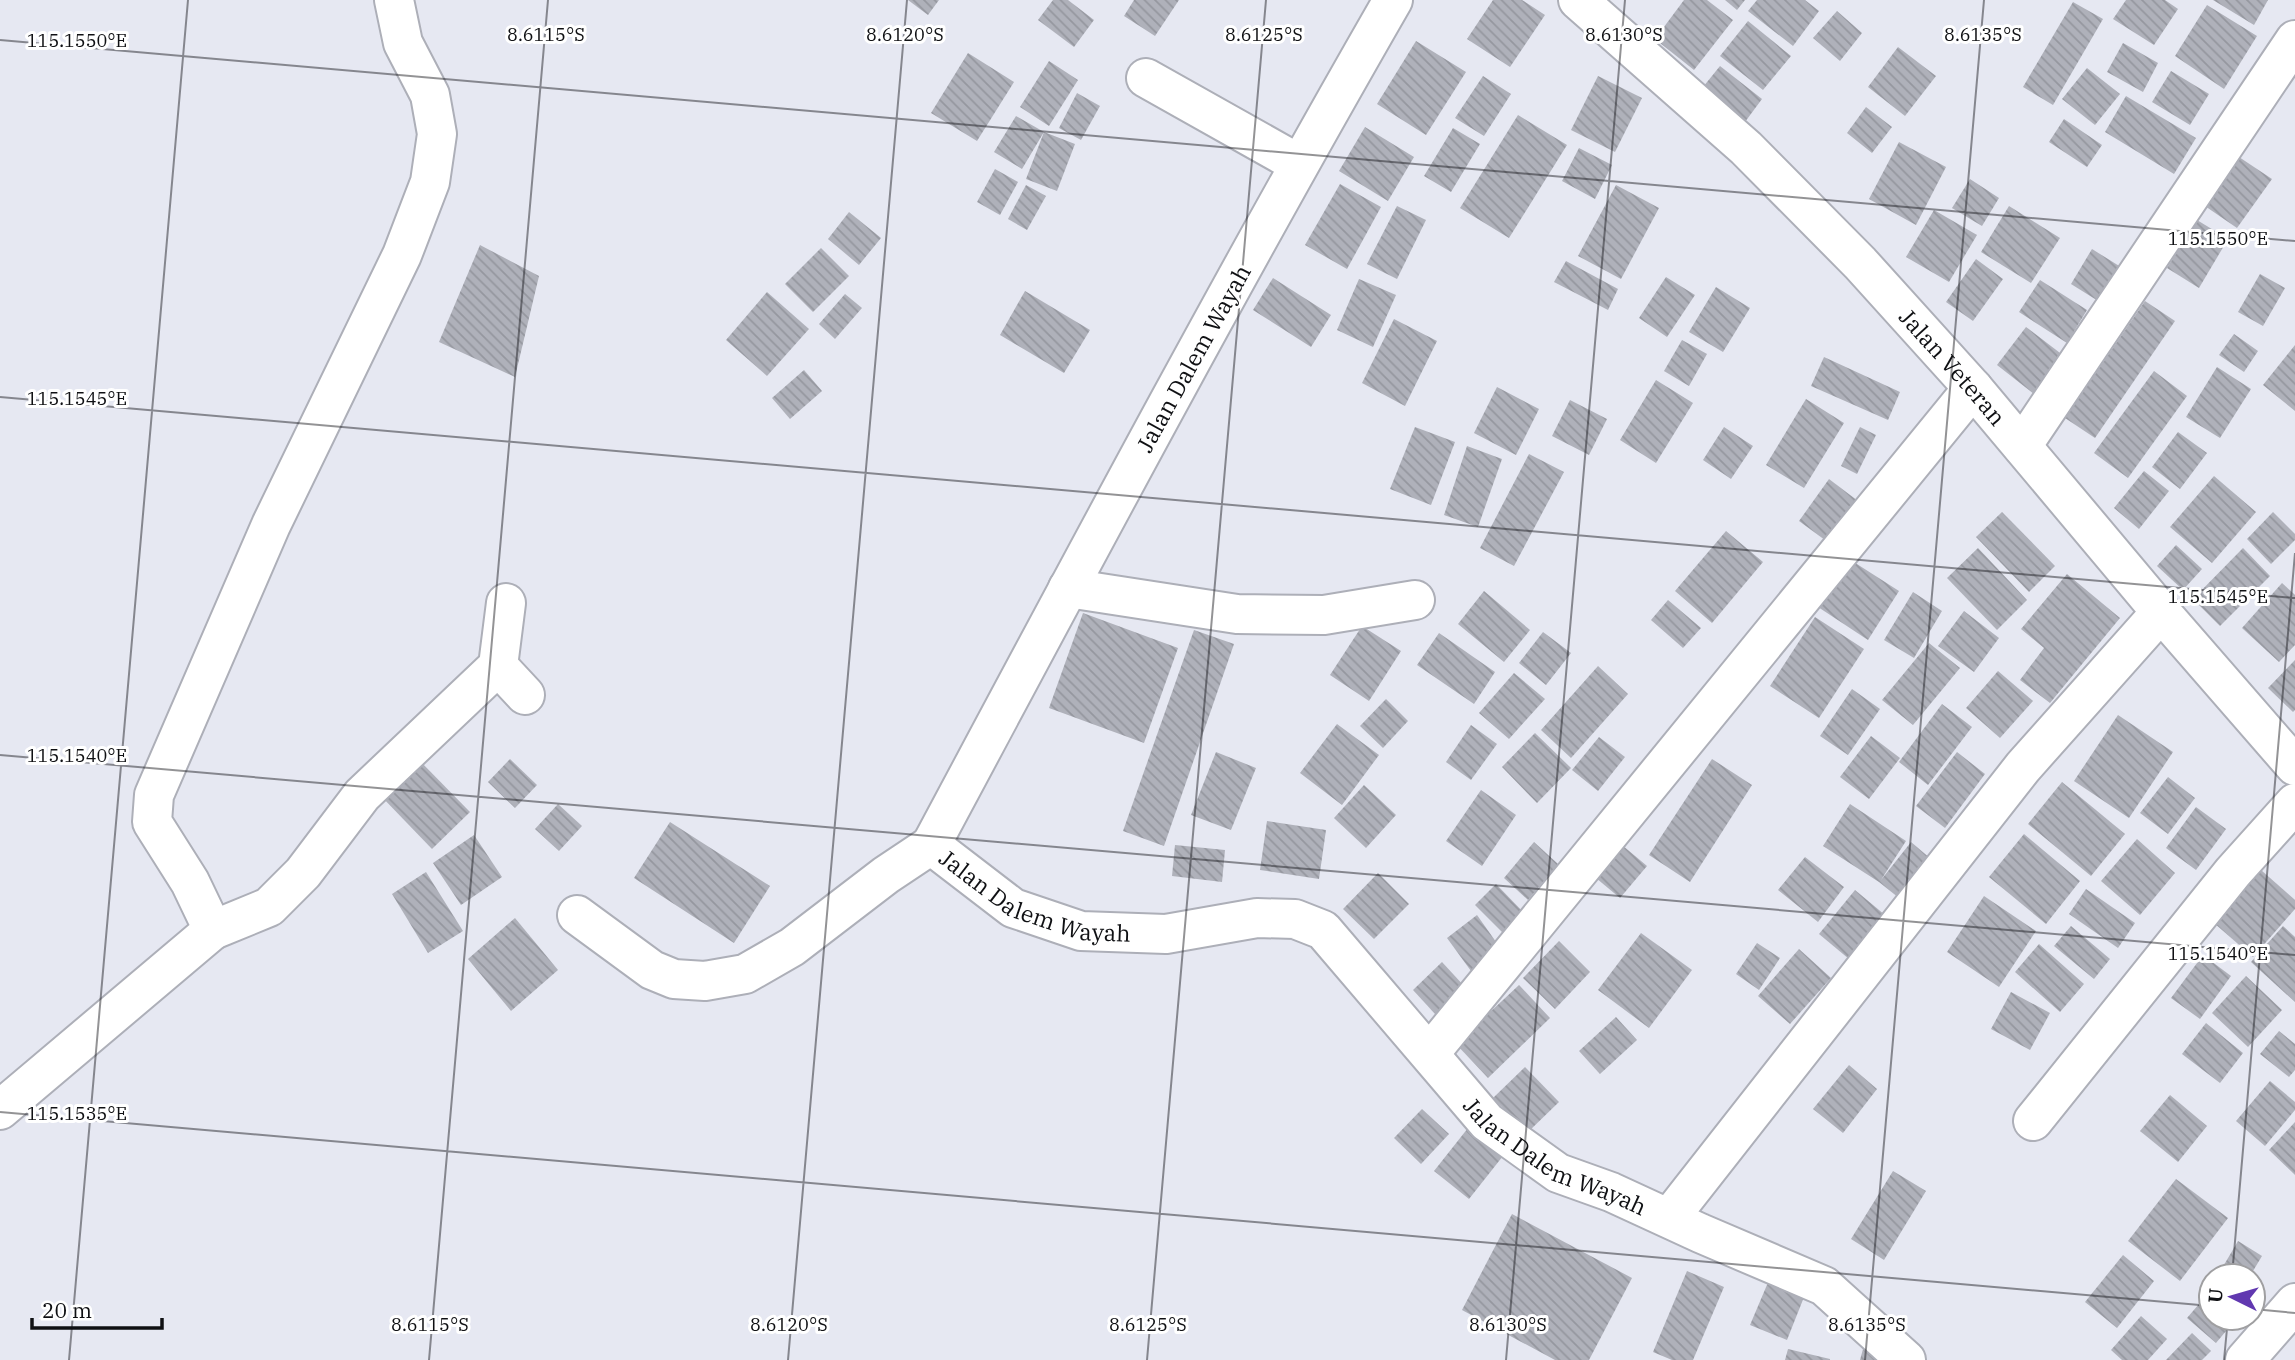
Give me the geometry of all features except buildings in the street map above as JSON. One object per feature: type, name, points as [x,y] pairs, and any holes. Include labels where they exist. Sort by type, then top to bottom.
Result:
[{"type":"street","points":[[213,930],[190,882],[152,822],[154,794],[271,525],[402,255],[430,182],[437,134],[430,94],[403,43],[394,0]]},
{"type":"street","name":"Jalan Dalem Wayah","points":[[1394,0],[1299,164],[931,845],[1013,908],[1081,931],[1166,934],[1257,918],[1295,919],[1323,930],[1487,1122],[1558,1173],[1670,1217],[1700,1233],[1824,1286],[1906,1360]]},
{"type":"street","name":"Jalan Veteran","points":[[1578,0],[1746,148],[1860,262],[1973,388],[2161,612],[2295,766]]},
{"type":"street","points":[[2022,446],[2295,40]]},
{"type":"street","points":[[1146,79],[1299,164]]},
{"type":"street","points":[[1430,1053],[1973,388]]},
{"type":"street","points":[[1068,588],[1237,614],[1324,615],[1415,600]]},
{"type":"street","points":[[0,1110],[213,930],[269,907],[303,873],[362,795],[498,666],[506,603]]},
{"type":"street","points":[[1670,1217],[2023,767],[2161,612]]},
{"type":"street","points":[[498,666],[525,695]]},
{"type":"street","points":[[2033,1121],[2233,872],[2295,803]]},
{"type":"street","points":[[578,915],[652,970],[674,979],[705,981],[746,974],[792,947],[886,875],[931,845]]},
{"type":"street","points":[[2245,1360],[2295,1303]]}]
